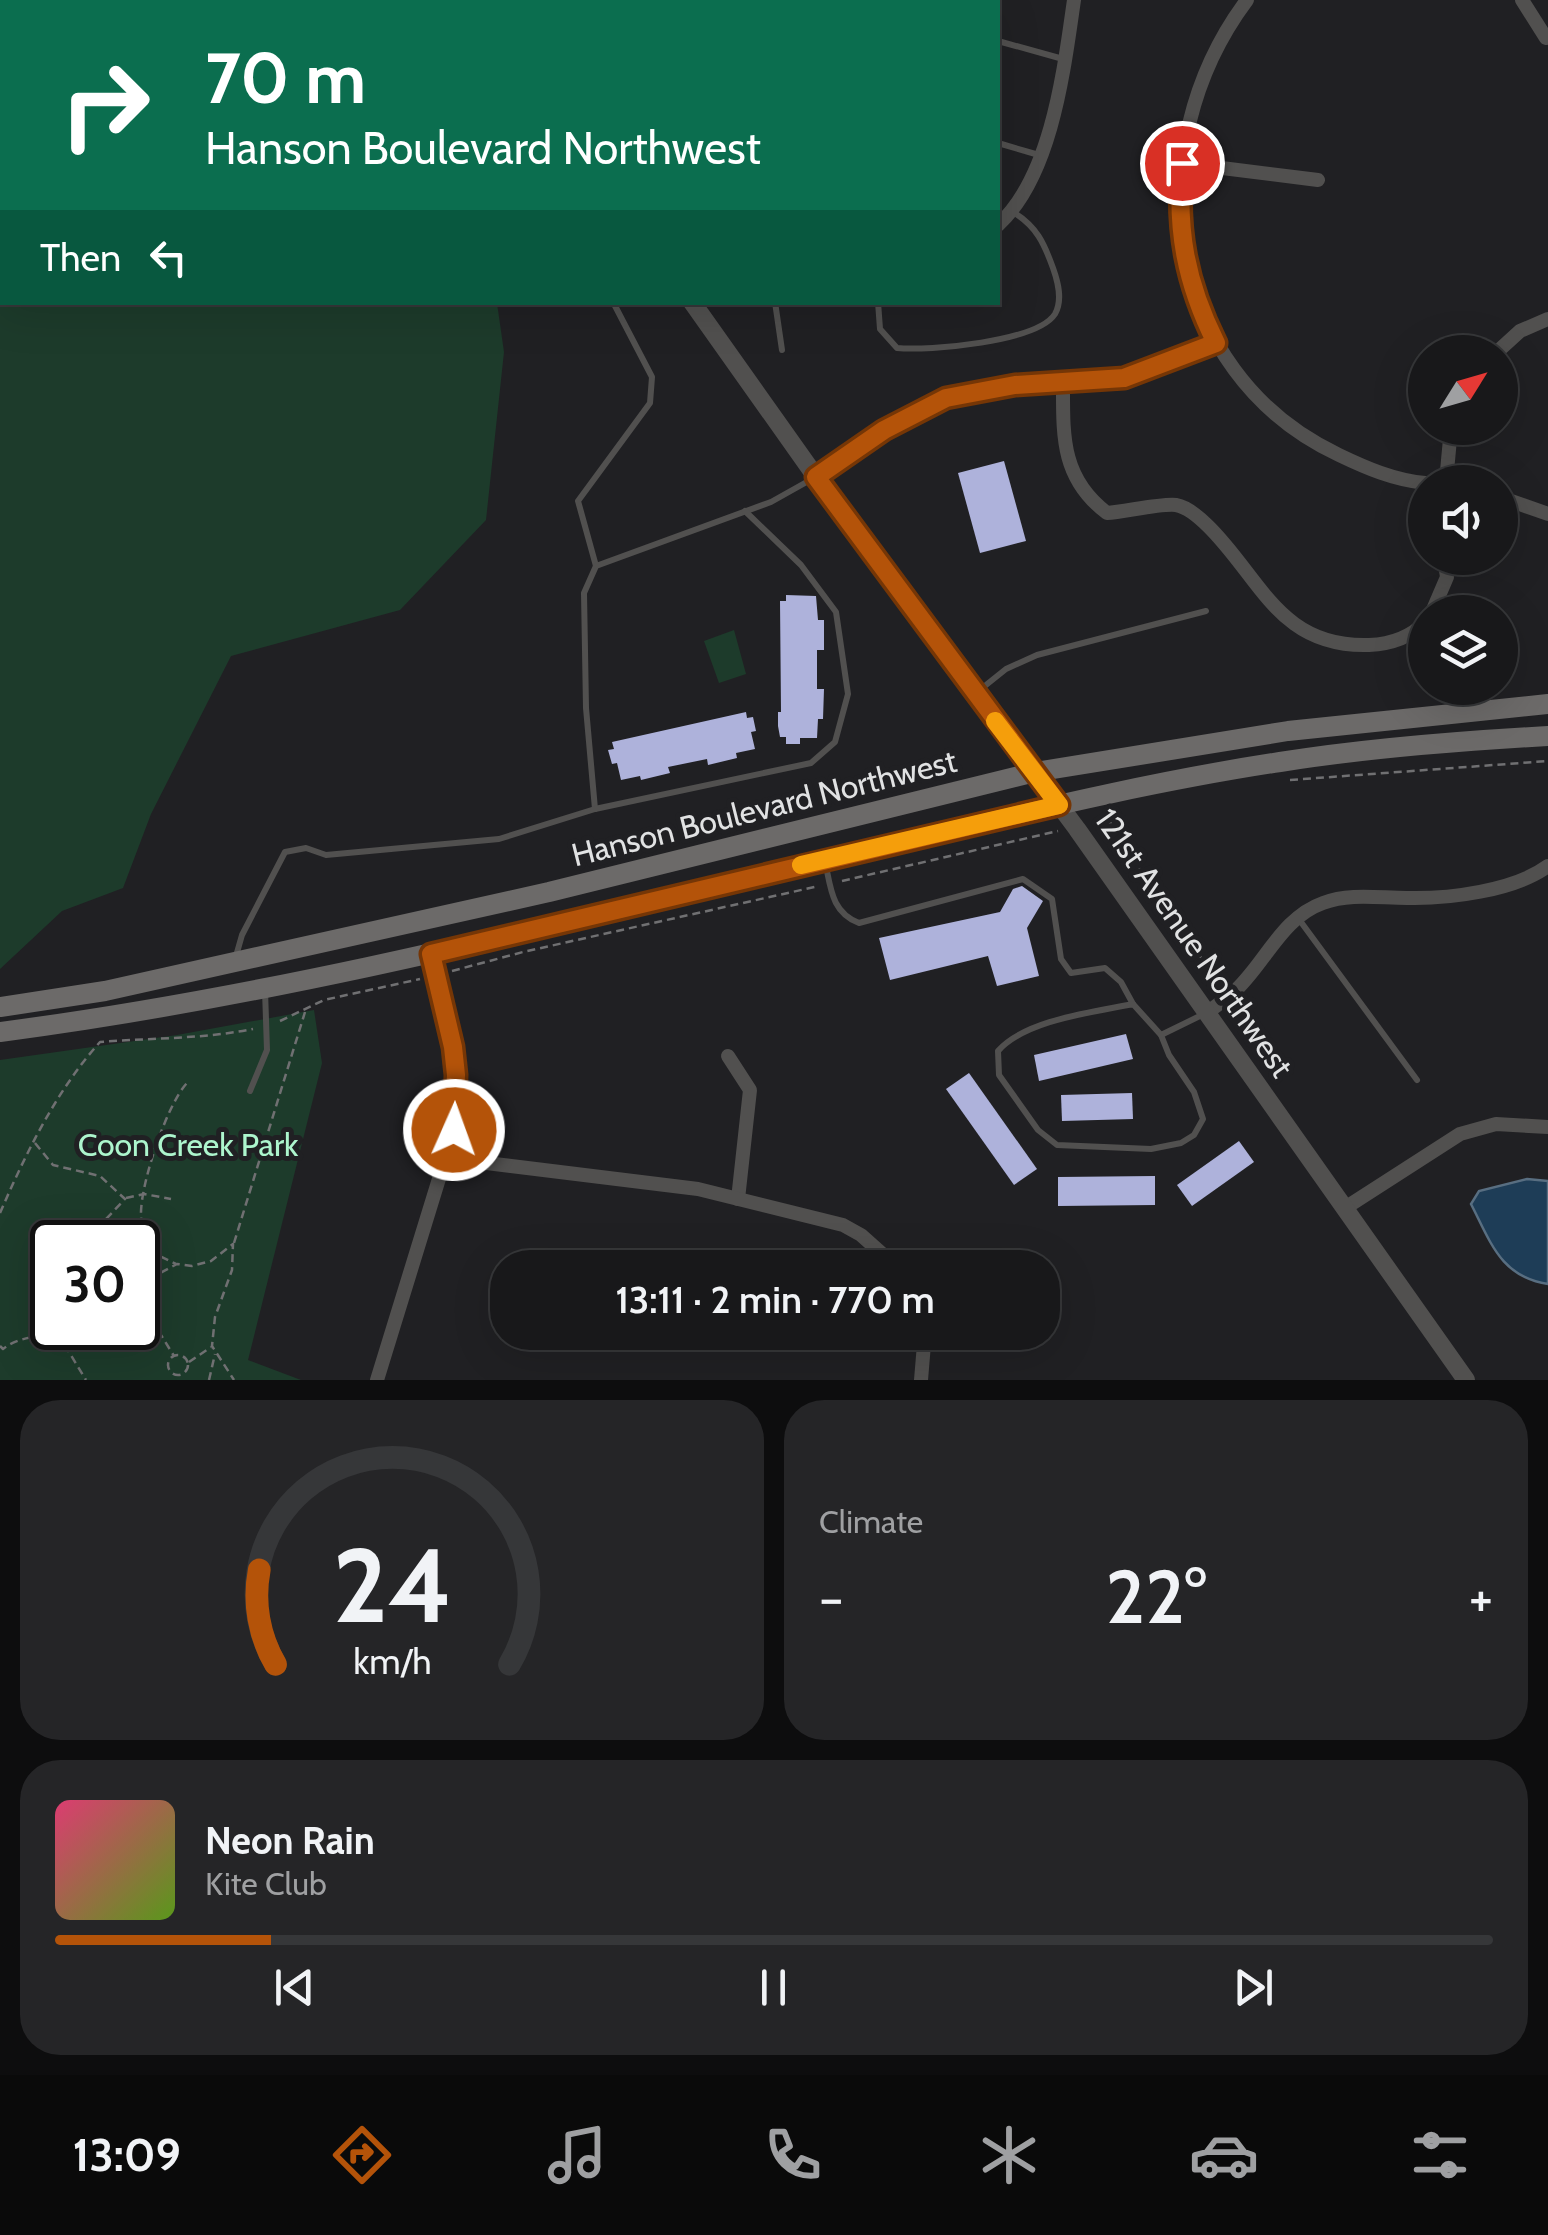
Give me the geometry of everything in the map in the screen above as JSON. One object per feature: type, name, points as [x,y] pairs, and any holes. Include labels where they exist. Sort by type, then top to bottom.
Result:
[{"type":"main road","name":"Hanson Boulevard Northwest","points":[[0,1007],[105,991],[233,963],[598,880],[1035,772],[1288,731],[1548,704]]},
{"type":"main road","name":"Hanson Boulevard Northwest","points":[[0,1032],[264,989],[431,954],[1059,805],[1280,762],[1419,745],[1548,736]]},
{"type":"main road","points":[[264,989],[266,976],[278,965],[575,896],[598,880]]},
{"type":"street","points":[[1000,223],[1012,212],[1029,182],[1052,122],[1074,0]]},
{"type":"street","points":[[1246,0],[1226,28],[1200,80],[1182,163],[1179,198],[1184,261],[1201,312],[1229,365],[1286,424],[1318,445],[1370,470],[1408,482]]},
{"type":"street","points":[[1522,0],[1546,38]]},
{"type":"street","points":[[1182,163],[1318,180]]},
{"type":"street","name":"121st Avenue Northwest","points":[[694,305],[1059,805],[1466,1380]]},
{"type":"street","points":[[1516,335],[1548,319]]},
{"type":"street","points":[[816,477],[884,430],[946,398],[1015,385],[1124,378],[1216,343]]},
{"type":"street","points":[[1063,383],[1064,446],[1082,489],[1107,513],[1177,505],[1198,516],[1219,536],[1264,598],[1291,622],[1322,638],[1351,646],[1402,640],[1408,635]]},
{"type":"street","points":[[1518,503],[1548,514]]},
{"type":"street","points":[[1207,1013],[1228,997],[1298,917],[1317,904],[1356,895],[1425,898],[1483,890],[1548,866]]},
{"type":"street","points":[[377,1380],[454,1130],[456,1075],[431,954]]},
{"type":"street","points":[[728,1056],[750,1090],[738,1199]]},
{"type":"street","points":[[1345,1208],[1460,1134],[1496,1124],[1548,1127]]},
{"type":"street","points":[[446,1158],[698,1190],[843,1225],[878,1250]]},
{"type":"street","points":[[922,1380],[924,1350]]},
{"type":"lane","points":[[1000,42],[1063,59]]},
{"type":"lane","points":[[1000,144],[1039,155]]},
{"type":"lane","points":[[878,305],[880,329],[897,348],[922,350],[1013,335],[1042,326],[1056,313],[1057,280],[1042,236],[1012,212]]},
{"type":"lane","points":[[595,809],[586,708],[584,594],[596,566],[578,500],[650,402],[652,377],[615,305]]},
{"type":"lane","points":[[775,305],[782,350]]},
{"type":"lane","points":[[596,566],[772,502],[816,477]]},
{"type":"lane","points":[[233,963],[242,936],[285,852],[306,848],[326,854],[499,838],[595,809],[811,764],[836,742],[848,694],[836,612],[800,565],[745,512]]},
{"type":"lane","points":[[975,694],[1006,669],[1038,655],[1206,612]]},
{"type":"lane","points":[[825,860],[838,910],[859,923],[1023,879],[1052,899],[1061,960],[1071,973],[1105,968],[1121,982],[1134,1004],[1162,1035],[1169,1054],[1201,1106],[1203,1120],[1194,1134],[1181,1143],[1151,1149],[1057,1145],[1038,1130],[1000,1075],[998,1051],[1010,1038],[1063,1019],[1134,1004]]},
{"type":"lane","points":[[1298,917],[1417,1080]]},
{"type":"lane","points":[[250,1091],[267,1050],[264,989]]},
{"type":"lane","points":[[1162,1035],[1207,1013]]},
{"type":"path","points":[[1276,781],[1548,762]]},
{"type":"path","points":[[1124,808],[1114,816],[1112,828],[1228,997]]},
{"type":"path","points":[[437,976],[522,952],[1044,833]]},
{"type":"path","points":[[234,1380],[212,1346],[215,1317],[232,1270],[233,1244],[304,1012]]},
{"type":"path","points":[[0,1213],[73,1072],[100,1042]]},
{"type":"path","points":[[141,1220],[144,1194],[172,1101],[187,1083]]},
{"type":"path","points":[[34,1142],[52,1165],[100,1176],[125,1198]]},
{"type":"path","points":[[106,1220],[125,1198],[144,1194],[171,1199]]},
{"type":"path","points":[[160,1256],[178,1264],[201,1265],[233,1244]]},
{"type":"path","points":[[160,1274],[178,1264]]},
{"type":"path","points":[[160,1333],[174,1356]]},
{"type":"path","points":[[0,1355],[2,1347],[30,1336]]},
{"type":"path","points":[[174,1356],[169,1367],[177,1378],[186,1372],[188,1363],[212,1346]]},
{"type":"path","points":[[67,1350],[86,1380]]},
{"type":"path","points":[[209,1380],[216,1353]]},
{"type":"path","points":[[174,1356],[183,1356],[188,1363]]},
{"type":"green space","points":[[0,305],[497,305],[504,352],[486,520],[400,610],[231,656],[151,814],[123,888],[62,911],[0,969]]},
{"type":"green space","points":[[734,630],[746,674],[719,683],[704,641]]},
{"type":"green space","name":"Coon Creek Park","points":[[314,1010],[322,1063],[248,1360],[301,1380],[0,1380],[0,1060],[177,1035]]},
{"type":"water","points":[[1527,1179],[1548,1181],[1548,1284],[1508,1266],[1471,1204],[1479,1191]]},
{"type":"building","points":[[1004,461],[1026,541],[980,553],[958,473]]},
{"type":"building","points":[[786,595],[816,596],[818,620],[824,620],[824,650],[817,650],[817,689],[824,689],[823,719],[818,719],[817,738],[800,738],[800,744],[786,744],[778,726],[780,601],[786,601]]},
{"type":"building","points":[[746,712],[747,718],[753,717],[755,749],[736,753],[737,758],[708,765],[707,759],[668,767],[670,773],[641,780],[640,776],[621,780],[617,763],[612,764],[608,750],[614,749],[612,742]]},
{"type":"building","points":[[1022,886],[1043,901],[1027,928],[1039,976],[997,986],[988,956],[890,980],[879,938],[1000,912],[1013,889]]},
{"type":"building","points":[[1126,1034],[1133,1059],[1039,1081],[1034,1055]]},
{"type":"building","points":[[969,1073],[1037,1169],[1014,1185],[946,1089]]},
{"type":"building","points":[[1132,1093],[1133,1119],[1062,1121],[1061,1095]]},
{"type":"building","points":[[1239,1141],[1254,1162],[1192,1206],[1177,1185]]},
{"type":"building","points":[[1155,1176],[1155,1205],[1058,1206],[1058,1177]]},
{"type":"slow traffic","points":[[801,865],[1059,805],[995,721]]},
{"type":"route","points":[[454,1130],[453,1047],[431,954],[1059,805],[816,477],[884,430],[946,398],[1015,385],[1124,378],[1216,343],[1184,261],[1179,198],[1182,163]]}]
